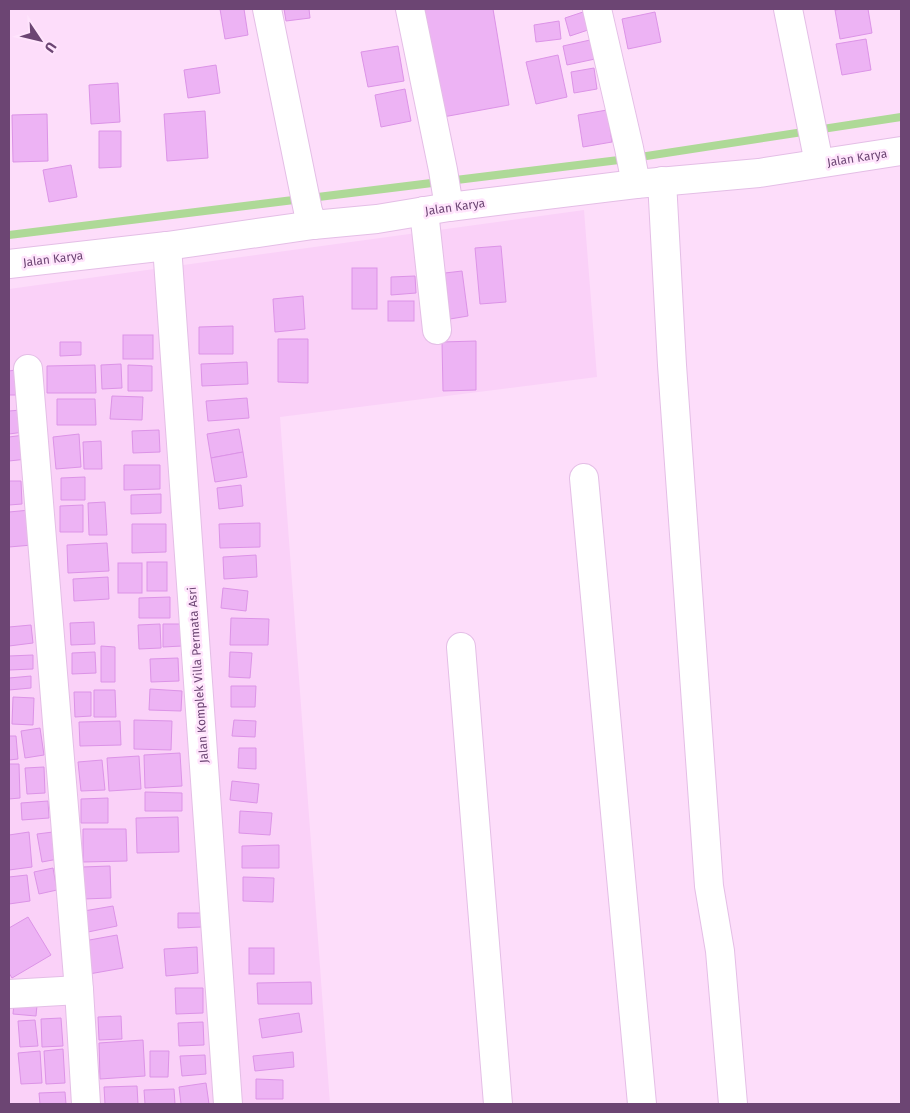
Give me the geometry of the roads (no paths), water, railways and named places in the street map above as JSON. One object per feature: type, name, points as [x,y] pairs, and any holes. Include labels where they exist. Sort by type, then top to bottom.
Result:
[{"type":"street","points":[[267,9],[311,218]]},
{"type":"street","points":[[410,9],[440,196],[437,330]]},
{"type":"street","points":[[597,9],[641,171],[672,365],[709,886],[720,951],[733,1104]]},
{"type":"street","points":[[788,9],[819,163]]},
{"type":"street","name":"Jalan Karya","points":[[9,264],[167,246],[311,218],[377,218],[440,196],[641,171],[759,173],[901,151]]},
{"type":"street","name":"Jalan Komplek Villa Permata Asri","points":[[167,246],[228,1104]]},
{"type":"street","points":[[28,369],[79,990],[86,1104]]},
{"type":"street","points":[[584,478],[642,1104]]},
{"type":"street","points":[[461,647],[498,1104]]},
{"type":"street","points":[[9,994],[79,990]]},
{"type":"waterway","points":[[9,235],[627,159],[901,117]]}]
